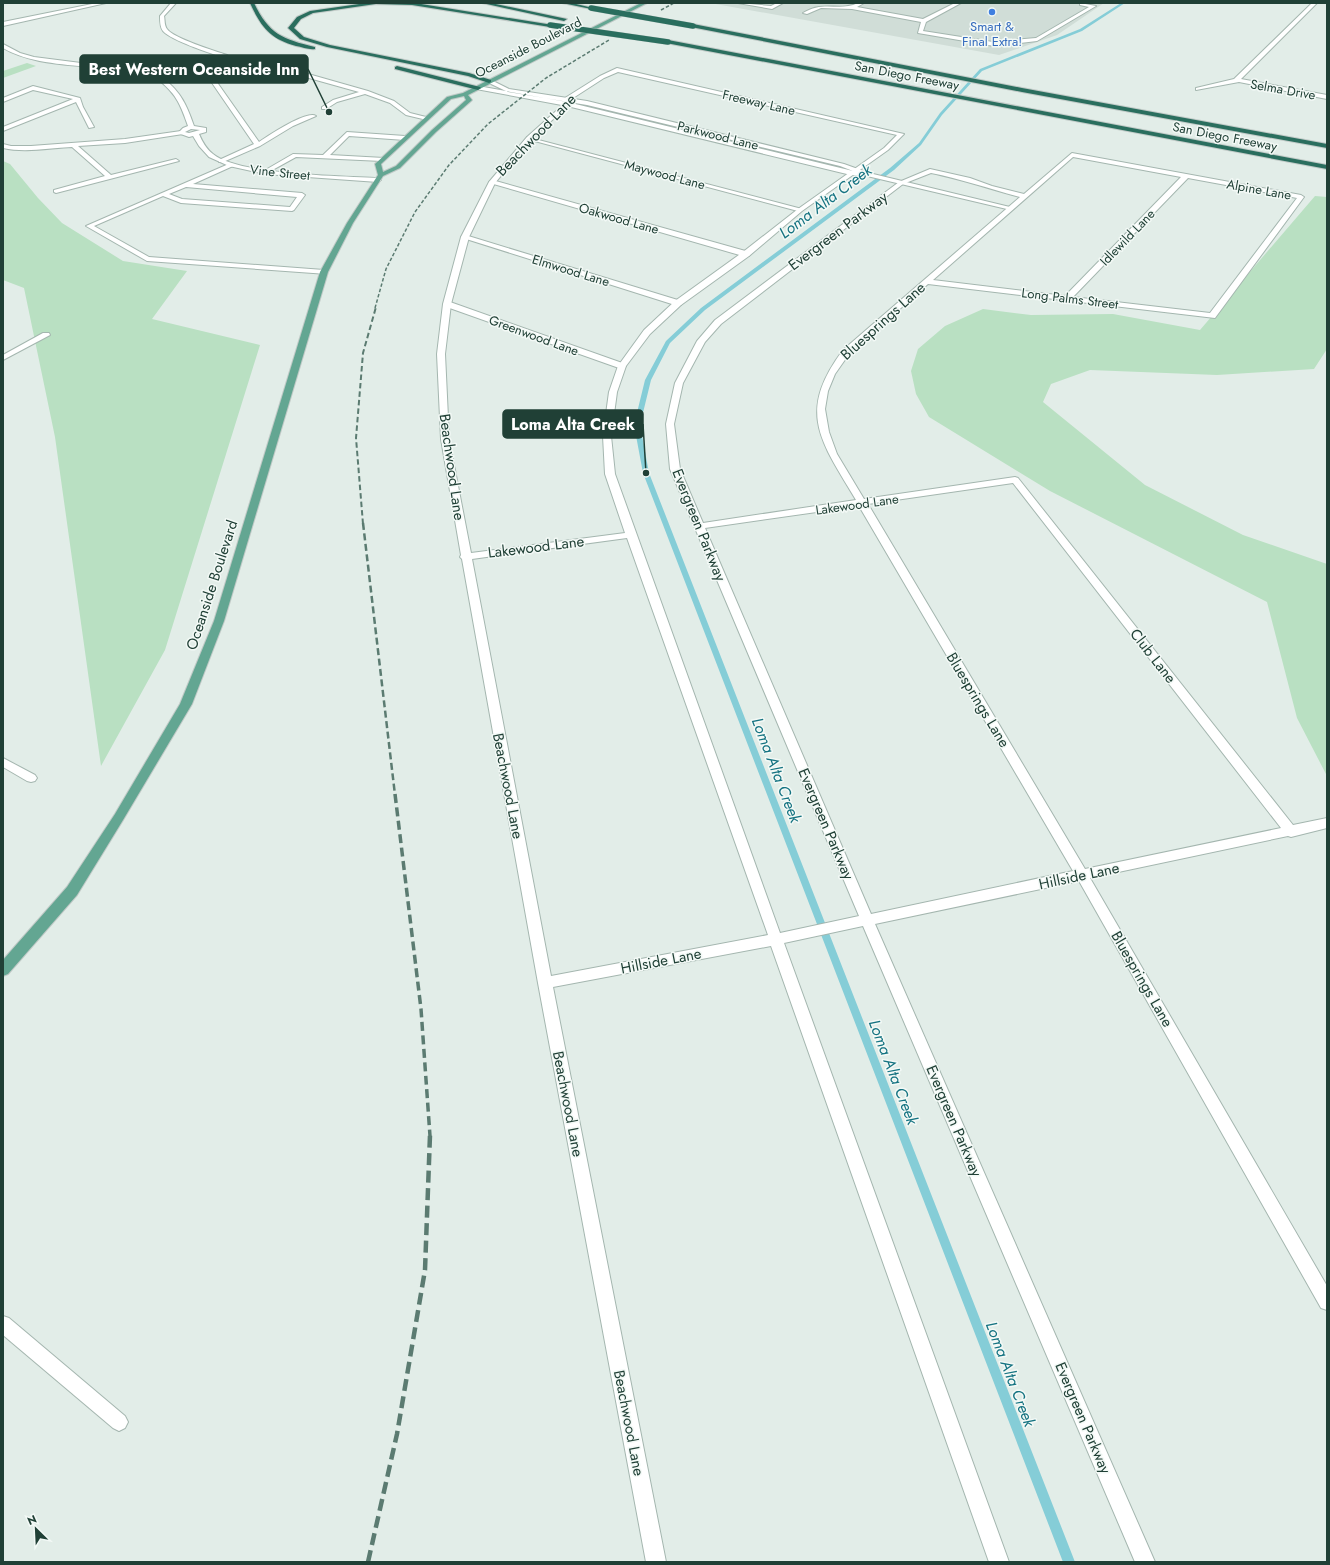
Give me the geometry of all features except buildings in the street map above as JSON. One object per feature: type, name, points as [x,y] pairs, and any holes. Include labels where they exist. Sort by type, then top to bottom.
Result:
[{"type":"highway","points":[[252,3],[258,17],[266,29],[279,38],[294,44],[365,60]]},
{"type":"highway","points":[[489,81],[469,75],[329,46],[302,38],[292,28],[298,18],[312,12],[376,3],[412,4],[668,42]]},
{"type":"highway","points":[[484,3],[571,20]]},
{"type":"highway","name":"San Diego Freeway","points":[[564,3],[1327,146]]},
{"type":"highway","points":[[625,7],[693,26]]},
{"type":"highway","name":"San Diego Freeway","points":[[586,24],[668,42],[1327,167]]},
{"type":"highway","points":[[390,66],[478,88]]},
{"type":"main road","name":"Oceanside Boulevard","points":[[379,177],[378,164],[382,159],[449,98],[465,94],[478,88],[489,81],[645,3]]},
{"type":"main road","name":"Oceanside Boulevard","points":[[3,970],[72,891],[119,817],[186,704],[219,621],[324,272],[350,223],[379,177],[398,167],[434,131],[469,100],[465,94]]},
{"type":"street","points":[[3,24],[53,11],[104,3]]},
{"type":"street","points":[[3,46],[11,51],[28,57],[124,70],[163,78],[221,60],[225,56],[178,38],[166,31],[162,23],[162,16],[174,3]]},
{"type":"street","points":[[740,3],[772,8],[781,3]]},
{"type":"street","points":[[747,3],[767,3]]},
{"type":"street","points":[[852,8],[862,3]]},
{"type":"street","points":[[808,5],[818,7],[852,8],[924,22],[959,3]]},
{"type":"street","points":[[924,22],[920,32],[994,44],[1037,39],[1094,6],[1082,4],[1084,3]]},
{"type":"street","points":[[1198,90],[1239,80],[1237,79],[1315,3]]},
{"type":"street","points":[[805,14],[818,7]]},
{"type":"street","points":[[994,44],[1008,36]]},
{"type":"street","points":[[258,145],[211,77],[259,62],[366,92],[392,102],[408,114],[427,118]]},
{"type":"street","name":"Beachwood Lane","points":[[617,70],[602,77],[567,102],[529,138],[492,182],[465,237],[447,304],[441,354],[444,439],[465,557],[544,983],[656,1562]]},
{"type":"street","name":"Freeway Lane","points":[[617,70],[900,134],[886,149],[858,172]]},
{"type":"street","points":[[163,78],[179,95],[191,127],[185,129],[181,133]]},
{"type":"street","name":"Selma Drive","points":[[1239,80],[1327,97]]},
{"type":"street","points":[[489,81],[508,90],[567,102]]},
{"type":"street","points":[[3,100],[33,88],[78,99]]},
{"type":"street","points":[[478,88],[500,93],[567,102]]},
{"type":"street","points":[[324,108],[335,101],[366,92]]},
{"type":"street","points":[[78,99],[80,107],[91,126]]},
{"type":"street","points":[[3,128],[78,99]]},
{"type":"street","name":"Parkwood Lane","points":[[567,102],[842,165],[858,172],[1011,208]]},
{"type":"street","points":[[220,161],[258,145],[291,125],[313,116]]},
{"type":"street","name":"Vine Street","points":[[191,127],[202,128],[204,130],[201,134],[196,135],[201,145],[211,156],[231,165],[266,172],[379,177]]},
{"type":"street","points":[[3,146],[11,148],[31,148],[125,141],[181,133],[184,135],[196,135]]},
{"type":"street","points":[[325,157],[346,134],[405,138]]},
{"type":"street","name":"Maywood Lane","points":[[529,138],[800,210]]},
{"type":"street","points":[[72,144],[110,177]]},
{"type":"street","points":[[266,172],[295,155],[382,159]]},
{"type":"street","name":"Alpine Lane","points":[[1072,155],[1301,197],[1212,316]]},
{"type":"street","name":"Bluesprings Lane","points":[[1072,155],[846,352],[834,368],[822,396],[821,418],[833,454],[1082,875],[1327,1302]]},
{"type":"street","points":[[56,191],[176,161]]},
{"type":"street","points":[[231,165],[89,226],[147,259],[324,272]]},
{"type":"street","name":"Evergreen Parkway","points":[[1025,196],[990,188],[968,179],[928,171],[895,181],[718,322],[701,341],[679,383],[670,424],[674,469],[866,920],[1145,1562]]},
{"type":"street","points":[[858,172],[800,210],[746,254],[678,303],[647,332],[622,366],[613,392],[608,436],[610,474],[999,1562]]},
{"type":"street","name":"Idlewild Lane","points":[[1068,298],[1186,176]]},
{"type":"street","name":"Oakwood Lane","points":[[492,182],[746,254]]},
{"type":"street","points":[[162,194],[181,201],[292,209],[302,195],[185,185]]},
{"type":"street","name":"Elmwood Lane","points":[[465,237],[678,303]]},
{"type":"street","name":"Long Palms Street","points":[[927,282],[1212,316]]},
{"type":"street","name":"Greenwood Lane","points":[[447,304],[622,366]]},
{"type":"street","points":[[3,358],[46,335]]},
{"type":"street","name":"Lakewood Lane","points":[[699,526],[1015,480]]},
{"type":"street","name":"Club Lane","points":[[1015,480],[1291,832]]},
{"type":"street","name":"Lakewood Lane","points":[[465,557],[631,535]]},
{"type":"street","points":[[3,762],[31,778]]},
{"type":"street","name":"Hillside Lane","points":[[544,983],[777,939],[1291,832],[1327,823]]},
{"type":"street","points":[[3,1324],[119,1422]]},
{"type":"shaded area","points":[[710,3],[1104,3],[1057,35],[999,55]]},
{"type":"green space","points":[[27,63],[36,66],[3,78],[3,71]]},
{"type":"green space","points":[[3,161],[10,164],[38,198],[62,223],[123,261],[187,271],[152,319],[260,345],[165,650],[101,766],[55,437],[24,288],[3,280]]},
{"type":"green space","points":[[1315,196],[1327,197],[1327,349],[1314,369],[1217,375],[1090,370],[1051,384],[1043,402],[1145,485],[1243,535],[1327,564],[1327,776],[1297,718],[1267,602],[1050,491],[929,417],[916,394],[911,371],[918,349],[945,326],[983,309],[1031,315],[1113,314],[1200,330]]},
{"type":"waterway","name":"Loma Alta Creek","points":[[1069,1562],[646,473],[637,425],[648,380],[668,342],[703,309],[892,169],[920,144],[941,114],[981,70],[1081,30],[1123,3]]},
{"type":"railway","points":[[661,10],[674,3]]},
{"type":"railway","points":[[375,308],[386,269],[415,212],[449,165],[488,124],[546,78],[609,40]]},
{"type":"railway","points":[[363,524],[356,438],[363,353],[376,307]]},
{"type":"railway","points":[[363,523],[395,795]]},
{"type":"railway","points":[[395,794],[421,1009],[430,1136]]},
{"type":"railway","points":[[368,1562],[397,1434],[425,1270],[430,1136]]},
{"type":"place","name":"Smart & Final Extra!","points":[[992,12]]},
{"type":"place","name":"Best Western Oceanside Inn","points":[[329,112]]},
{"type":"place","name":"Loma Alta Creek","points":[[646,473]]}]
